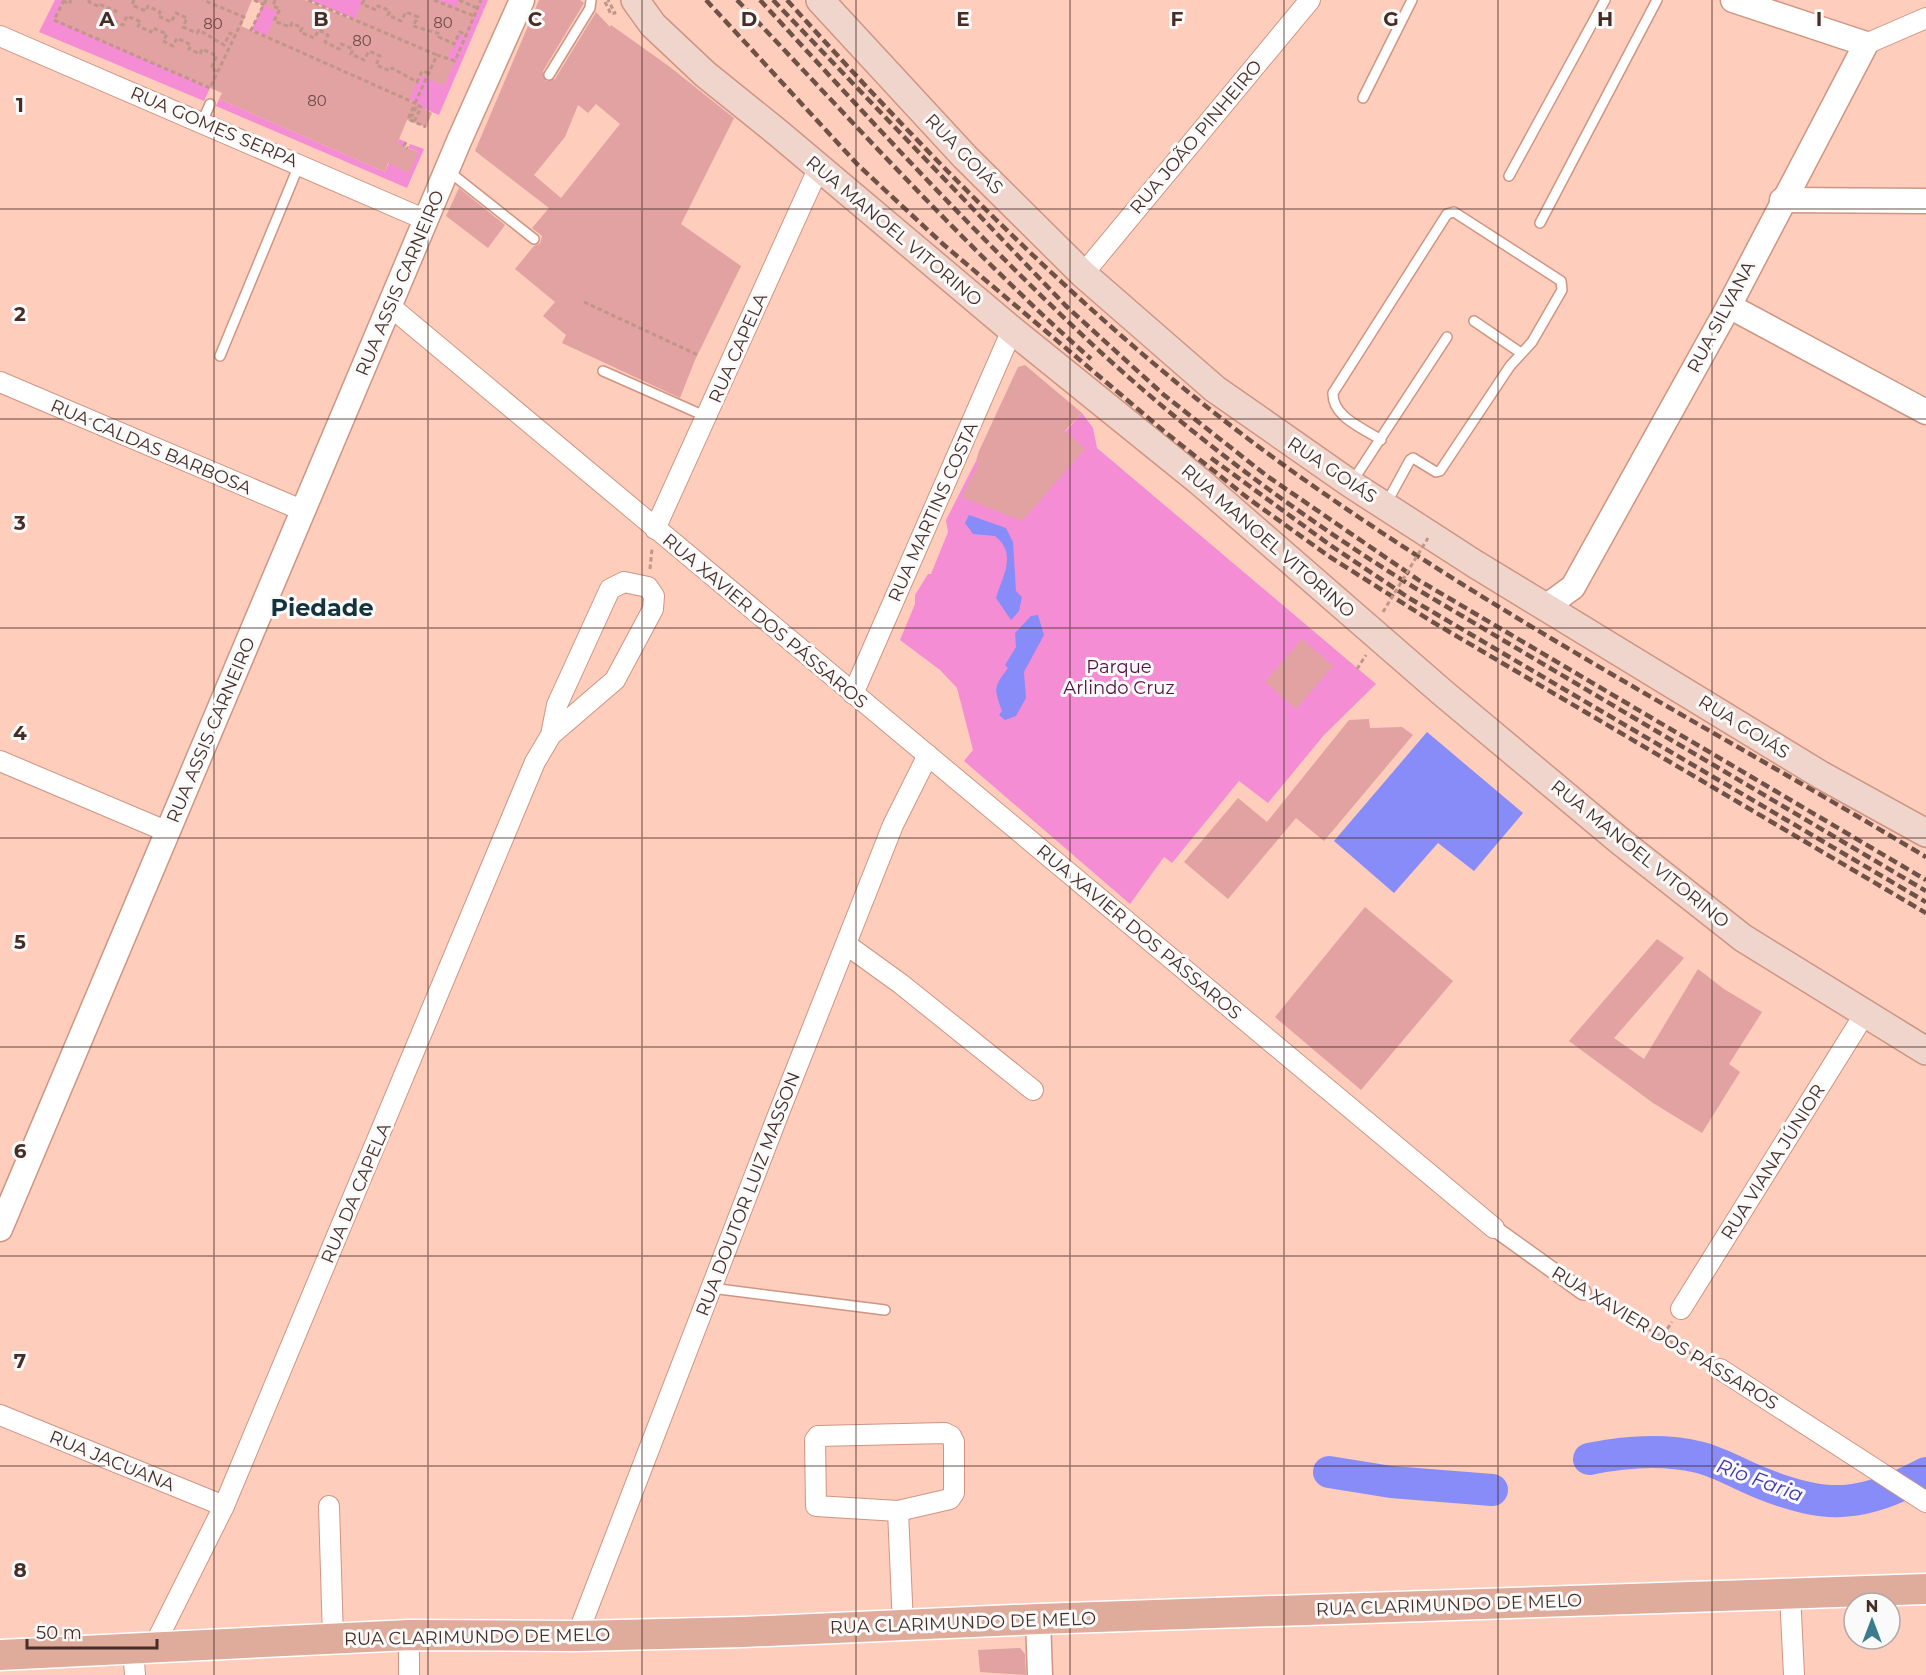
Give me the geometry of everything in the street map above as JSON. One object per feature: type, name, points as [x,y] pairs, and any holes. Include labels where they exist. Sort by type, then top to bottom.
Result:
[{"type":"main road","name":"RUA MANOEL VITORINO","points":[[635,0],[653,26],[705,74],[1012,330],[1199,481],[1443,693],[1719,921],[1864,1015],[1926,1052]]},
{"type":"main road","name":"RUA GOIÁS","points":[[819,0],[964,157],[1083,274],[1215,389],[1351,484],[1475,564],[1821,775],[1926,833]]},
{"type":"main road","name":"RUA CLARIMUNDO DE MELO","points":[[0,1655],[141,1656],[333,1638],[409,1635],[577,1636],[1926,1589]]},
{"type":"street","name":"RUA ASSIS CARNEIRO","points":[[0,1229],[447,170],[522,0]]},
{"type":"street","name":"RUA JOÃO PINHEIRO","points":[[1083,274],[1310,0]]},
{"type":"street","points":[[1733,0],[1866,44],[1926,18]]},
{"type":"street","name":"RUA GOMES SERPA","points":[[0,36],[206,113],[299,165],[426,220]]},
{"type":"street","name":"RUA SILVANA","points":[[1547,606],[1572,587],[1729,306],[1782,200],[1866,44]]},
{"type":"street","name":"RUA CAPELA","points":[[655,529],[819,167]]},
{"type":"street","points":[[1782,200],[1926,201]]},
{"type":"street","points":[[1729,306],[1926,412]]},
{"type":"street","name":"RUA XAVIER DOS PÁSSAROS","points":[[390,307],[1494,1228],[1583,1292]]},
{"type":"street","name":"RUA MARTINS COSTA","points":[[853,694],[1012,330]]},
{"type":"street","name":"RUA CALDAS BARBOSA","points":[[0,382],[304,511]]},
{"type":"street","name":"RUA DA CAPELA","points":[[141,1656],[224,1506],[535,762],[551,735],[615,680],[653,609],[654,596],[648,587],[624,582],[610,589],[557,705],[551,735]]},
{"type":"street","points":[[1572,587],[1574,623]]},
{"type":"street","name":"RUA DOUTOR LUIZ MASSON","points":[[577,1636],[893,825],[928,755]]},
{"type":"street","points":[[0,761],[168,832]]},
{"type":"street","points":[[847,945],[901,984],[1033,1090]]},
{"type":"street","name":"RUA VIANA JÚNIOR","points":[[1681,1309],[1864,1015]]},
{"type":"street","name":"RUA XAVIER DOS PÁSSAROS","points":[[1713,1366],[1920,1498]]},
{"type":"street","name":"RUA JACUANA","points":[[0,1415],[224,1506]]},
{"type":"street","points":[[945,1433],[951,1436],[954,1442],[953,1496],[898,1511],[816,1506],[815,1440],[826,1434],[945,1433]]},
{"type":"street","points":[[329,1506],[333,1638]]},
{"type":"street","points":[[898,1511],[903,1625]]},
{"type":"street","points":[[1790,1593],[1794,1675]]},
{"type":"street","points":[[1038,1619],[1040,1675]]},
{"type":"street","points":[[409,1635],[409,1675]]},
{"type":"lane","points":[[549,75],[590,8],[591,0]]},
{"type":"lane","points":[[1363,98],[1412,0]]},
{"type":"lane","points":[[1509,176],[1605,0]]},
{"type":"lane","points":[[1540,223],[1657,0]]},
{"type":"lane","points":[[220,356],[299,165]]},
{"type":"lane","points":[[447,170],[534,239]]},
{"type":"lane","points":[[1381,440],[1341,414],[1333,402],[1333,393],[1448,214],[1454,212],[1561,281],[1562,290],[1532,342],[1510,366],[1440,471],[1436,472],[1413,458],[1384,506]]},
{"type":"lane","points":[[1474,321],[1521,353]]},
{"type":"lane","points":[[1351,484],[1447,337]]},
{"type":"lane","points":[[603,371],[707,417]]},
{"type":"lane","points":[[711,1288],[885,1311]]},
{"type":"path","points":[[71,0],[69,4],[63,1],[54,20],[210,88],[244,17],[203,0]]},
{"type":"path","points":[[89,0],[100,7],[102,5],[116,11],[111,19],[123,25],[128,16],[141,22],[138,26],[150,32],[153,28],[167,34],[163,41],[173,46],[177,38],[191,45],[189,49],[200,54],[202,50],[217,56],[211,68],[218,72]]},
{"type":"path","points":[[134,0],[132,5],[146,11],[148,6],[160,12],[158,16],[171,22],[176,13],[188,18],[183,27],[197,33],[199,30],[224,45],[230,33],[236,36]]},
{"type":"path","points":[[254,0],[264,5]]},
{"type":"path","points":[[266,0],[251,30],[415,103]]},
{"type":"path","points":[[275,0],[273,6],[280,9],[274,21],[290,27],[292,23],[302,28],[300,32],[314,38],[319,30],[328,35],[325,42],[339,49],[341,44],[353,50],[351,54],[364,60],[369,51],[380,56],[376,65],[390,71],[392,68],[398,70],[403,73],[402,76],[417,82],[422,70],[429,73]]},
{"type":"path","points":[[308,0],[454,61],[481,0]]},
{"type":"path","points":[[364,0],[362,4],[376,10],[378,6],[390,11],[388,15],[401,21],[406,12],[418,17],[413,26],[440,34],[439,37],[454,44],[460,32],[466,35]]},
{"type":"path","points":[[435,0],[474,16]]},
{"type":"path","points":[[459,0],[478,8]]},
{"type":"path","points":[[426,127],[408,119],[437,55]]},
{"type":"path","points":[[410,115],[412,116],[417,105],[421,107],[414,122]]},
{"type":"path","points":[[406,142],[404,146],[408,148]]},
{"type":"path","points":[[584,302],[698,355]]},
{"type":"path","points":[[648,587],[655,529]]},
{"type":"path","points":[[1383,612],[1428,538]]},
{"type":"path","name":"RUA XAVIER DOS PÁSSAROS","points":[[1583,1292],[1713,1366]]},
{"type":"green space","points":[[55,0],[71,0],[69,4],[63,2],[55,19],[210,88],[204,101],[39,32]]},
{"type":"green space","points":[[265,0],[417,82],[422,71],[354,19],[308,0],[364,0],[362,4],[455,8],[435,0],[459,0],[477,8],[481,0],[488,0],[439,115],[425,109],[410,115],[414,102],[251,30]]},
{"type":"green space","points":[[219,99],[385,172],[399,139],[406,142],[395,166],[418,152],[408,148],[410,144],[424,149],[407,188],[216,106]]},
{"type":"green space","name":"Parque Arlindo Cruz","points":[[1082,413],[1093,428],[1097,448],[1376,684],[1324,735],[1268,803],[1239,781],[1172,863],[1164,857],[1130,904],[964,761],[973,750],[957,688],[940,670],[900,640],[915,604],[915,595],[928,574],[931,574],[948,532],[946,520],[976,461],[1016,488]]},
{"type":"shaded area","points":[[969,515],[1006,528],[1013,542],[1016,591],[1022,597],[1019,611],[1011,620],[996,598],[1006,566],[1006,550],[995,536],[973,534],[965,523]]},
{"type":"shaded area","points":[[1038,615],[1044,635],[1024,672],[1026,698],[1016,716],[1005,720],[999,715],[1002,711],[996,693],[997,684],[1008,668],[1005,665],[1016,647],[1015,633],[1031,616]]},
{"type":"shaded area","points":[[1427,732],[1523,813],[1474,871],[1438,843],[1394,893],[1334,841]]},
{"type":"building","points":[[64,0],[252,0],[241,26],[266,37],[278,12],[254,0],[305,0],[354,20],[364,0],[437,0],[456,8],[459,0],[481,0],[466,35],[460,32],[447,58],[455,61],[444,86],[420,75],[409,100],[432,113],[426,127],[407,120],[397,144],[418,152],[409,173],[388,163],[385,172],[219,99],[222,93],[54,20]]},
{"type":"building","points":[[539,0],[580,0],[584,3],[543,71],[546,81],[555,79],[596,12],[610,27],[611,25],[670,67],[734,118],[681,224],[741,266],[695,360],[680,398],[562,343],[566,335],[543,316],[555,302],[515,269],[534,246],[540,243],[542,236],[532,228],[549,208],[475,151]],"holes":[[[596,104],[620,124],[561,198],[534,175],[565,137],[578,105],[588,113]]]},
{"type":"building","points":[[459,188],[505,225],[488,248],[446,216]]},
{"type":"building","points":[[1025,365],[1082,413],[1065,431],[1085,449],[1022,521],[962,497],[979,463],[976,461],[979,451],[1018,367]]},
{"type":"building","points":[[1302,639],[1333,666],[1296,709],[1265,682]]},
{"type":"building","points":[[1369,719],[1370,728],[1402,727],[1413,735],[1324,841],[1296,818],[1228,899],[1184,862],[1238,798],[1267,822],[1349,720]]},
{"type":"building","points":[[1365,907],[1453,981],[1361,1090],[1275,1017]]},
{"type":"building","points":[[1657,939],[1684,958],[1614,1038],[1644,1059],[1698,969],[1724,989],[1762,1012],[1729,1064],[1740,1072],[1702,1133],[1653,1103],[1569,1041]]},
{"type":"building","points":[[1020,1648],[1025,1654],[1026,1675],[980,1672],[978,1650]]},
{"type":"waterway","name":"Rio Faria","points":[[1589,1459],[1643,1452],[1698,1457],[1785,1492],[1826,1501],[1845,1501],[1883,1493],[1926,1473]]},
{"type":"waterway","name":"Rio Faria","points":[[1329,1472],[1391,1482],[1492,1490]]},
{"type":"railway","points":[[706,0],[858,165],[944,245],[1165,432],[1249,499],[1330,557],[1431,621],[1926,913]]},
{"type":"railway","points":[[737,0],[954,228],[1091,359]]},
{"type":"railway","points":[[760,0],[844,92],[1017,272],[1107,358],[1217,451],[1334,535],[1415,588],[1926,891]]},
{"type":"railway","points":[[773,0],[1066,306],[1164,395],[1267,476],[1420,581],[1926,880]]},
{"type":"railway","points":[[787,0],[901,123],[1019,242],[1143,354],[1274,458],[1352,513],[1513,616],[1926,857]]},
{"type":"railway","points":[[1211,458],[1330,545],[1409,598],[1926,902]]},
{"type":"district","name":"Piedade","points":[[322,608]]}]
